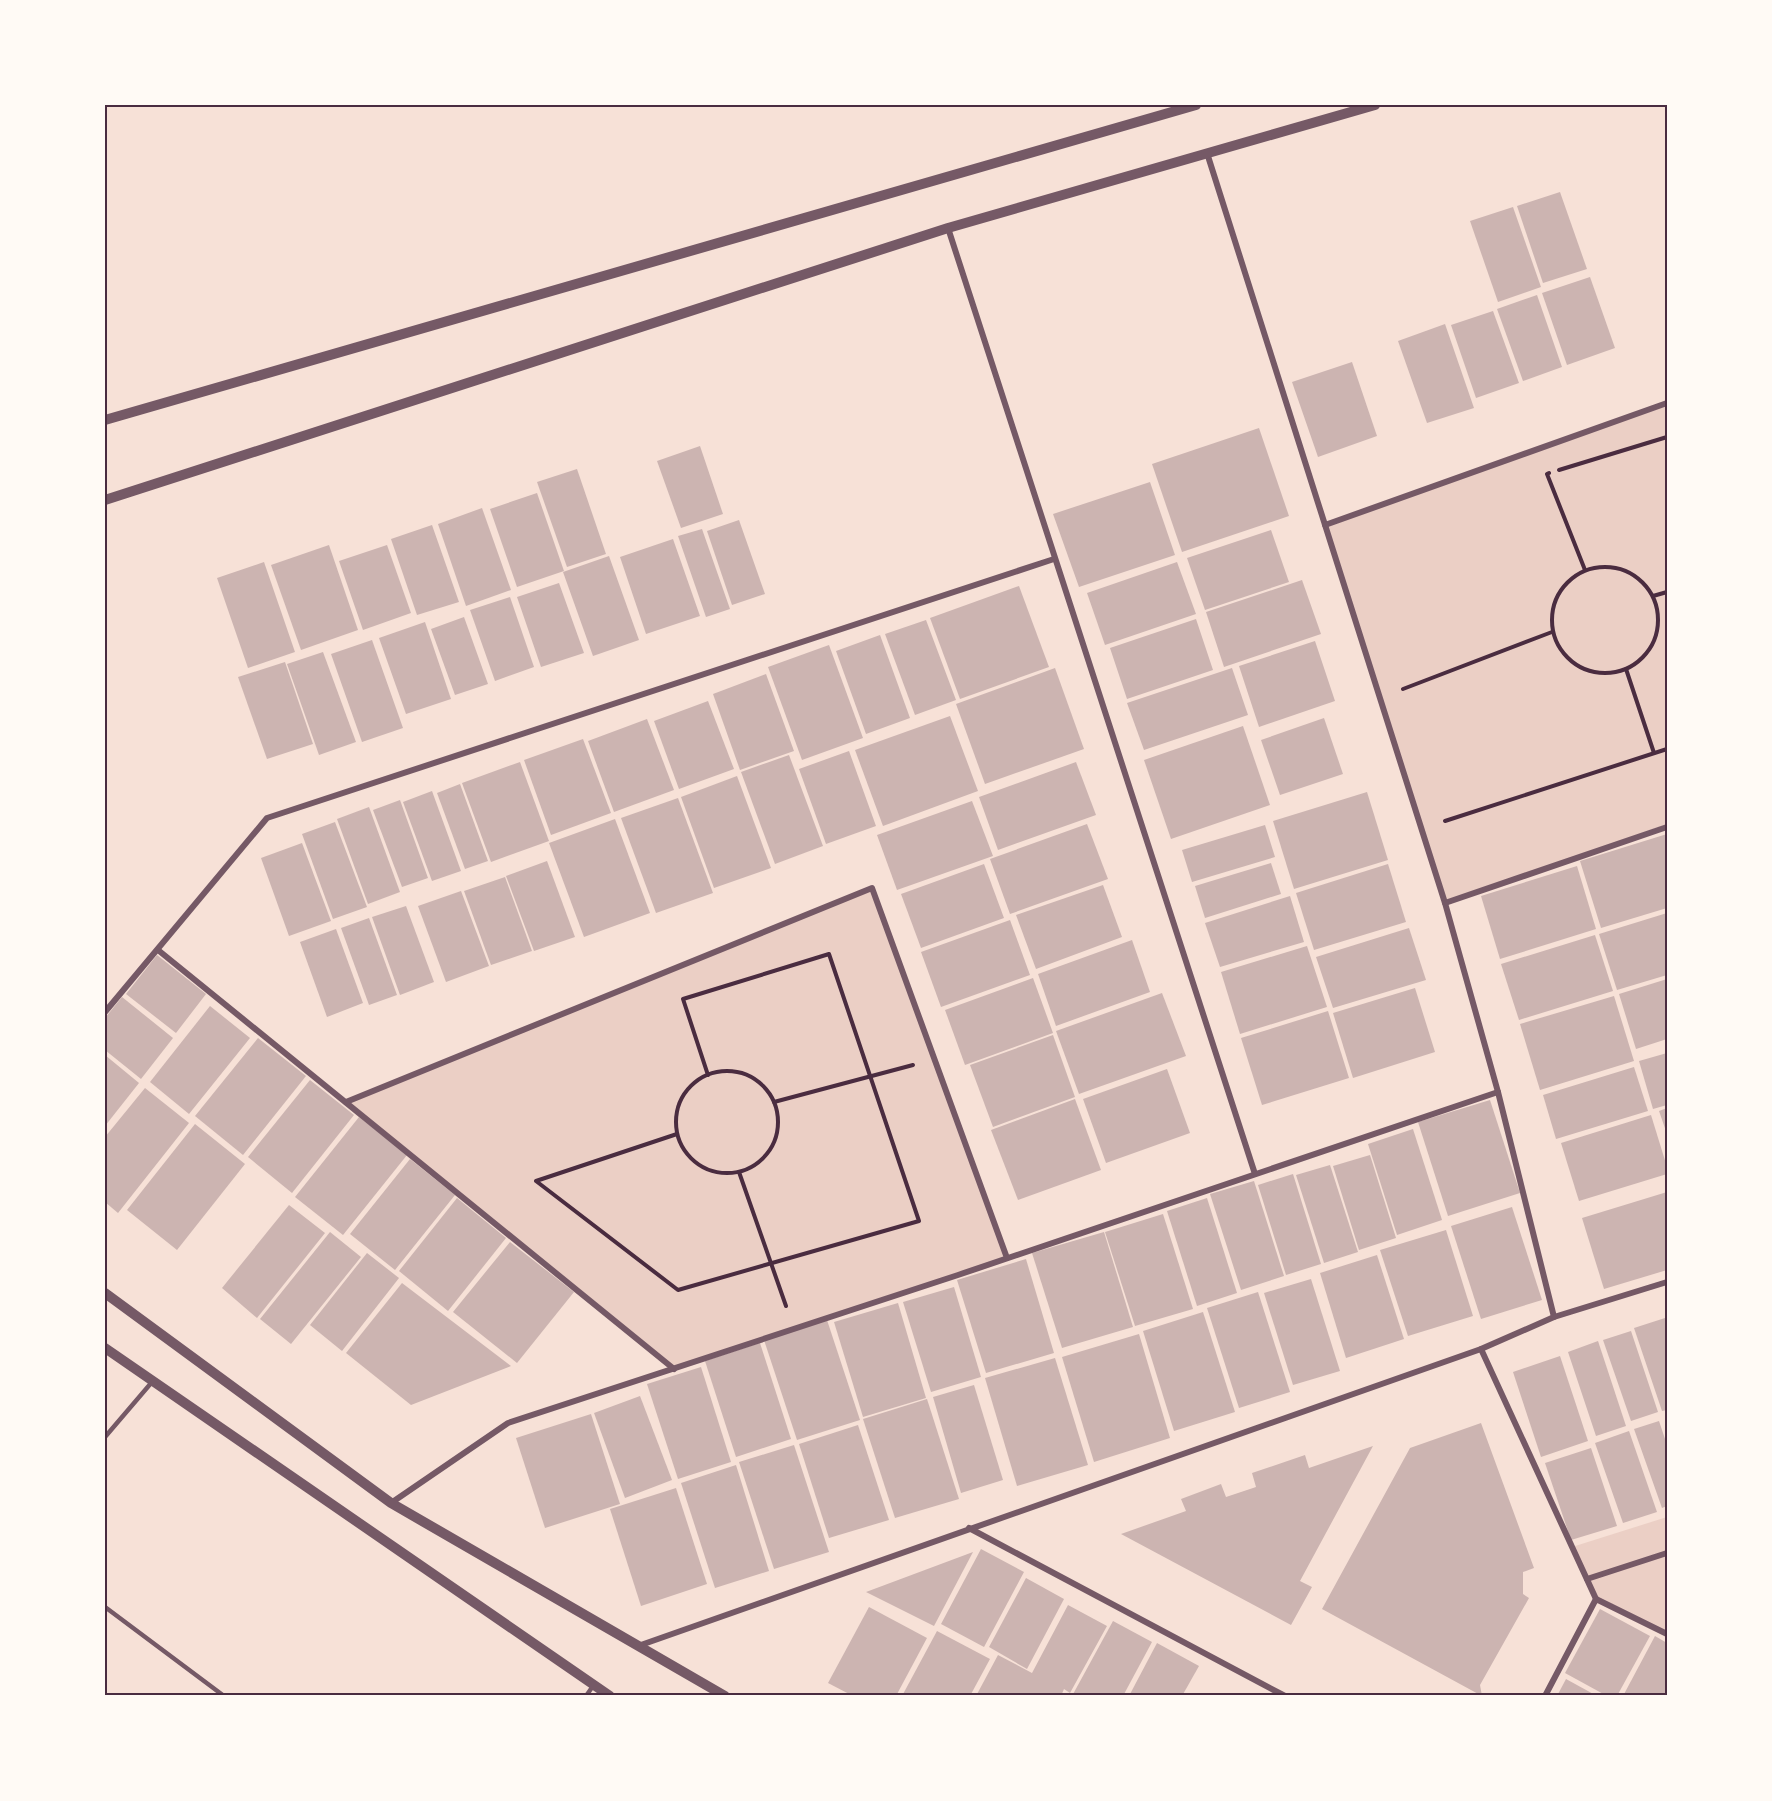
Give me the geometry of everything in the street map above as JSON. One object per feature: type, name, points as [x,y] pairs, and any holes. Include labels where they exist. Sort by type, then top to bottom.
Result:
[{"type":"street","points":[[105,420],[1196,105]]},
{"type":"street","points":[[105,500],[948,228],[1375,105]]},
{"type":"street","points":[[1207,153],[1445,903],[1498,1092],[1554,1317]]},
{"type":"street","points":[[948,228],[1255,1174]]},
{"type":"street","points":[[1325,525],[1667,403]]},
{"type":"street","points":[[105,1012],[267,818],[1054,559]]},
{"type":"street","points":[[1445,903],[1667,826]]},
{"type":"street","points":[[346,1102],[872,888],[1007,1258]]},
{"type":"street","points":[[158,950],[674,1369]]},
{"type":"street","points":[[391,1503],[508,1423],[1498,1092]]},
{"type":"street","points":[[638,1647],[969,1528],[1481,1349],[1554,1317],[1667,1282]]},
{"type":"street","points":[[105,1293],[391,1503],[725,1696]]},
{"type":"street","points":[[105,1348],[610,1696]]},
{"type":"street","points":[[1481,1349],[1596,1599],[1667,1634]]},
{"type":"street","points":[[969,1528],[1285,1696]]},
{"type":"street","points":[[1587,1579],[1667,1553]]},
{"type":"street","points":[[1545,1696],[1596,1599]]},
{"type":"lane","points":[[105,1437],[152,1381]]},
{"type":"lane","points":[[105,1607],[224,1696]]},
{"type":"lane","points":[[586,1696],[593,1686]]},
{"type":"path","points":[[1585,570],[1547,474],[1667,436]]},
{"type":"path","points":[[1600,566],[1616,567],[1644,582],[1653,596],[1658,612],[1658,630],[1652,646],[1641,660],[1626,669],[1608,674],[1590,671],[1573,663],[1560,649],[1552,632],[1551,617],[1554,602],[1561,589],[1571,578],[1585,570],[1600,566]]},
{"type":"path","points":[[1653,596],[1667,592]]},
{"type":"path","points":[[1380,697],[1552,632]]},
{"type":"path","points":[[1626,669],[1654,753]]},
{"type":"path","points":[[1421,829],[1667,749]]},
{"type":"path","points":[[677,1134],[536,1180],[678,1290],[919,1221],[829,954],[683,999],[708,1075]]},
{"type":"path","points":[[774,1102],[934,1059]]},
{"type":"path","points":[[723,1071],[739,1072],[753,1078],[765,1088],[774,1102],[778,1116],[778,1131],[765,1157],[753,1167],[739,1172],[723,1173],[707,1170],[683,1149],[677,1134],[676,1119],[679,1105],[685,1092],[695,1082],[708,1075],[723,1071]]},
{"type":"path","points":[[739,1172],[794,1329]]},
{"type":"shaded area","points":[[1667,403],[1667,824],[1445,903],[1325,525]]},
{"type":"shaded area","points":[[872,888],[1007,1258],[674,1369],[346,1102]]},
{"type":"shaded area","points":[[1667,1517],[1667,1634],[1596,1599],[1572,1547]]},
{"type":"building","points":[[1560,192],[1587,269],[1543,283],[1517,206]]},
{"type":"building","points":[[1513,207],[1541,287],[1498,302],[1470,221]]},
{"type":"building","points":[[1590,277],[1615,348],[1567,365],[1542,293]]},
{"type":"building","points":[[1537,295],[1562,367],[1523,381],[1497,309]]},
{"type":"building","points":[[1493,311],[1519,383],[1476,398],[1451,325]]},
{"type":"building","points":[[1445,324],[1474,408],[1427,423],[1398,341]]},
{"type":"building","points":[[1352,362],[1377,436],[1318,457],[1292,382]]},
{"type":"building","points":[[1259,428],[1289,516],[1182,552],[1152,464]]},
{"type":"building","points":[[700,446],[723,514],[681,528],[657,461]]},
{"type":"building","points":[[577,469],[606,554],[567,567],[537,482]]},
{"type":"building","points":[[1150,482],[1175,555],[1079,587],[1053,514]]},
{"type":"building","points":[[537,493],[564,571],[517,587],[490,509]]},
{"type":"building","points":[[482,508],[511,590],[466,606],[438,524]]},
{"type":"building","points":[[739,520],[765,594],[732,605],[707,531]]},
{"type":"building","points":[[432,525],[459,602],[417,615],[391,539]]},
{"type":"building","points":[[702,529],[730,609],[706,617],[678,536]]},
{"type":"building","points":[[1271,530],[1289,582],[1205,610],[1187,558]]},
{"type":"building","points":[[673,539],[700,616],[646,634],[620,557]]},
{"type":"building","points":[[329,545],[358,630],[301,650],[271,565]]},
{"type":"building","points":[[387,545],[411,613],[363,630],[339,561]]},
{"type":"building","points":[[609,556],[639,640],[593,656],[563,572]]},
{"type":"building","points":[[264,562],[295,652],[248,668],[217,578]]},
{"type":"building","points":[[1177,562],[1196,614],[1105,645],[1087,593]]},
{"type":"building","points":[[1302,580],[1321,634],[1224,667],[1206,612]]},
{"type":"building","points":[[559,583],[584,653],[541,667],[517,597]]},
{"type":"building","points":[[1019,586],[1049,667],[960,699],[930,618]]},
{"type":"building","points":[[510,597],[534,667],[495,681],[470,610]]},
{"type":"building","points":[[464,617],[488,684],[455,695],[431,629]]},
{"type":"building","points":[[1196,619],[1213,670],[1127,699],[1110,648]]},
{"type":"building","points":[[926,620],[956,700],[915,715],[885,634]]},
{"type":"building","points":[[425,622],[451,699],[406,714],[379,638]]},
{"type":"building","points":[[880,635],[910,718],[866,734],[836,651]]},
{"type":"building","points":[[372,640],[403,728],[362,742],[331,654]]},
{"type":"building","points":[[1315,641],[1335,701],[1259,727],[1239,666]]},
{"type":"building","points":[[829,645],[863,738],[802,760],[768,667]]},
{"type":"building","points":[[323,652],[356,742],[319,755],[287,664]]},
{"type":"building","points":[[285,662],[313,744],[267,759],[238,677]]},
{"type":"building","points":[[1055,668],[1084,749],[985,784],[956,704]]},
{"type":"building","points":[[1232,668],[1248,715],[1144,750],[1127,703]]},
{"type":"building","points":[[766,674],[794,751],[740,770],[713,694]]},
{"type":"building","points":[[708,701],[734,769],[679,789],[654,721]]},
{"type":"building","points":[[950,716],[978,791],[883,826],[855,750]]},
{"type":"building","points":[[1324,718],[1343,774],[1280,795],[1261,740]]},
{"type":"building","points":[[647,719],[674,790],[614,812],[588,741]]},
{"type":"building","points":[[1243,726],[1270,805],[1171,839],[1144,760]]},
{"type":"building","points":[[583,739],[611,813],[551,835],[524,760]]},
{"type":"building","points":[[849,751],[876,826],[826,844],[799,769]]},
{"type":"building","points":[[789,755],[823,846],[775,864],[741,772]]},
{"type":"building","points":[[520,762],[549,841],[491,862],[462,783]]},
{"type":"building","points":[[1076,762],[1096,815],[998,850],[979,797]]},
{"type":"building","points":[[737,776],[771,868],[714,888],[681,797]]},
{"type":"building","points":[[460,784],[488,861],[465,869],[437,793]]},
{"type":"building","points":[[432,791],[461,871],[432,881],[403,802]]},
{"type":"building","points":[[1367,792],[1388,860],[1294,889],[1273,821]]},
{"type":"building","points":[[678,798],[713,893],[656,913],[621,818]]},
{"type":"building","points":[[400,800],[428,878],[402,887],[373,810]]},
{"type":"building","points":[[972,801],[993,856],[897,890],[877,835]]},
{"type":"building","points":[[369,807],[400,892],[368,904],[337,819]]},
{"type":"building","points":[[615,819],[650,913],[584,937],[549,843]]},
{"type":"building","points":[[335,822],[367,907],[333,919],[302,834]]},
{"type":"building","points":[[1087,824],[1108,879],[1010,914],[990,859]]},
{"type":"building","points":[[1265,825],[1275,857],[1192,882],[1182,850]]},
{"type":"building","points":[[1667,834],[1667,908],[1601,928],[1580,861]]},
{"type":"building","points":[[302,843],[331,921],[289,936],[261,858]]},
{"type":"building","points":[[547,861],[575,937],[534,951],[506,876]]},
{"type":"building","points":[[1271,863],[1281,894],[1205,918],[1195,886]]},
{"type":"building","points":[[984,864],[1004,918],[921,948],[901,894]]},
{"type":"building","points":[[1388,864],[1406,922],[1314,950],[1296,893]]},
{"type":"building","points":[[1577,866],[1596,929],[1500,959],[1481,896]]},
{"type":"building","points":[[505,877],[532,951],[491,965],[464,891]]},
{"type":"building","points":[[1103,885],[1122,937],[1036,969],[1016,915]]},
{"type":"building","points":[[461,891],[489,966],[446,982],[418,906]]},
{"type":"building","points":[[1290,896],[1304,942],[1220,967],[1205,923]]},
{"type":"building","points":[[406,906],[434,982],[400,995],[372,917]]},
{"type":"building","points":[[1667,913],[1667,975],[1617,990],[1599,934]]},
{"type":"building","points":[[369,918],[397,995],[369,1005],[341,928]]},
{"type":"building","points":[[1010,920],[1030,975],[941,1007],[921,952]]},
{"type":"building","points":[[1409,928],[1426,980],[1333,1008],[1316,957]]},
{"type":"building","points":[[336,929],[363,1003],[327,1017],[300,942]]},
{"type":"building","points":[[1595,935],[1613,991],[1519,1020],[1501,964]]},
{"type":"building","points":[[1132,940],[1150,992],[1056,1026],[1038,974]]},
{"type":"building","points":[[1307,946],[1327,1007],[1240,1034],[1221,972]]},
{"type":"building","points":[[157,955],[206,994],[176,1033],[126,994]]},
{"type":"building","points":[[1033,978],[1053,1033],[965,1065],[945,1010]]},
{"type":"building","points":[[1667,979],[1667,1039],[1636,1049],[1619,994]]},
{"type":"building","points":[[1415,988],[1435,1052],[1353,1078],[1333,1013]]},
{"type":"building","points":[[1162,993],[1186,1056],[1079,1094],[1056,1031]]},
{"type":"building","points":[[1614,996],[1634,1061],[1540,1090],[1520,1024]]},
{"type":"building","points":[[122,997],[173,1038],[141,1079],[105,1050],[105,1018]]},
{"type":"building","points":[[210,1006],[250,1038],[189,1114],[150,1082]]},
{"type":"building","points":[[1328,1011],[1349,1078],[1262,1105],[1241,1038]]},
{"type":"building","points":[[1053,1035],[1075,1097],[993,1127],[970,1065]]},
{"type":"building","points":[[258,1038],[306,1076],[243,1155],[195,1116]]},
{"type":"building","points":[[1667,1053],[1667,1105],[1653,1109],[1639,1061]]},
{"type":"building","points":[[105,1055],[139,1083],[105,1126]]},
{"type":"building","points":[[1634,1067],[1648,1111],[1556,1139],[1543,1095]]},
{"type":"building","points":[[1167,1069],[1190,1133],[1106,1163],[1083,1099]]},
{"type":"building","points":[[310,1080],[354,1115],[292,1193],[248,1157]]},
{"type":"building","points":[[145,1088],[189,1123],[118,1213],[105,1202],[105,1137]]},
{"type":"building","points":[[1075,1099],[1101,1170],[1018,1200],[991,1130]]},
{"type":"building","points":[[1490,1100],[1520,1193],[1448,1216],[1418,1122]]},
{"type":"building","points":[[1667,1108],[1667,1134],[1659,1111]]},
{"type":"building","points":[[1651,1115],[1667,1167],[1667,1174],[1579,1201],[1561,1143]]},
{"type":"building","points":[[359,1117],[407,1155],[343,1235],[295,1197]]},
{"type":"building","points":[[195,1124],[245,1164],[177,1250],[127,1210]]},
{"type":"building","points":[[1413,1129],[1442,1220],[1397,1235],[1368,1144]]},
{"type":"building","points":[[1370,1155],[1396,1238],[1359,1250],[1333,1166]]},
{"type":"building","points":[[410,1159],[455,1195],[395,1270],[350,1234]]},
{"type":"building","points":[[1330,1165],[1358,1252],[1324,1263],[1296,1175]]},
{"type":"building","points":[[1293,1174],[1321,1264],[1286,1275],[1258,1185]]},
{"type":"building","points":[[1254,1181],[1284,1276],[1241,1290],[1210,1194]]},
{"type":"building","points":[[1667,1192],[1667,1270],[1604,1289],[1582,1218]]},
{"type":"building","points":[[457,1198],[506,1238],[448,1311],[399,1271]]},
{"type":"building","points":[[1207,1198],[1237,1293],[1197,1306],[1167,1211]]},
{"type":"building","points":[[289,1205],[325,1233],[257,1318],[222,1288]]},
{"type":"building","points":[[1512,1207],[1542,1300],[1481,1319],[1451,1226]]},
{"type":"building","points":[[1163,1214],[1193,1309],[1135,1326],[1105,1232]]},
{"type":"building","points":[[1446,1230],[1473,1316],[1408,1336],[1380,1250]]},
{"type":"building","points":[[330,1232],[361,1257],[291,1344],[260,1319]]},
{"type":"building","points":[[1104,1232],[1133,1327],[1062,1348],[1032,1253]]},
{"type":"building","points":[[510,1242],[574,1292],[517,1363],[453,1312]]},
{"type":"building","points":[[367,1253],[399,1278],[342,1351],[310,1325]]},
{"type":"building","points":[[1377,1255],[1404,1339],[1346,1358],[1320,1273]]},
{"type":"building","points":[[1026,1259],[1054,1353],[986,1373],[957,1280]]},
{"type":"building","points":[[1311,1279],[1340,1371],[1293,1385],[1264,1293]]},
{"type":"building","points":[[402,1283],[511,1366],[411,1405],[346,1353]]},
{"type":"building","points":[[954,1287],[981,1377],[931,1392],[903,1302]]},
{"type":"building","points":[[1258,1292],[1290,1392],[1239,1408],[1207,1308]]},
{"type":"building","points":[[898,1303],[926,1398],[863,1417],[834,1322]]},
{"type":"building","points":[[1203,1312],[1235,1412],[1174,1431],[1143,1331]]},
{"type":"building","points":[[1665,1318],[1667,1326],[1667,1410],[1662,1411],[1634,1328]]},
{"type":"building","points":[[827,1320],[860,1420],[797,1440],[764,1340]]},
{"type":"building","points":[[1631,1331],[1658,1412],[1631,1421],[1603,1340]]},
{"type":"building","points":[[1139,1334],[1170,1438],[1094,1462],[1062,1357]]},
{"type":"building","points":[[1598,1341],[1626,1426],[1596,1436],[1568,1352]]},
{"type":"building","points":[[760,1343],[791,1439],[736,1457],[705,1361]]},
{"type":"building","points":[[1560,1356],[1588,1441],[1541,1457],[1513,1372]]},
{"type":"building","points":[[1055,1358],[1088,1465],[1017,1486],[985,1378]]},
{"type":"building","points":[[701,1367],[731,1462],[678,1479],[647,1384]]},
{"type":"building","points":[[974,1385],[1003,1480],[961,1493],[933,1397]]},
{"type":"building","points":[[640,1396],[672,1480],[625,1498],[594,1413]]},
{"type":"building","points":[[927,1399],[959,1499],[895,1518],[863,1419]]},
{"type":"building","points":[[591,1414],[620,1504],[545,1528],[516,1438]]},
{"type":"building","points":[[1659,1421],[1667,1445],[1667,1506],[1662,1508],[1634,1429]]},
{"type":"building","points":[[1481,1423],[1534,1568],[1523,1572],[1523,1594],[1529,1598],[1480,1685],[1482,1696],[1322,1609],[1410,1448]]},
{"type":"building","points":[[858,1425],[889,1520],[829,1538],[799,1444]]},
{"type":"building","points":[[1629,1431],[1657,1512],[1623,1523],[1595,1443]]},
{"type":"building","points":[[794,1445],[829,1552],[774,1569],[739,1462]]},
{"type":"building","points":[[1373,1446],[1300,1581],[1312,1587],[1291,1625],[1121,1534],[1186,1511],[1181,1499],[1221,1484],[1226,1497],[1256,1487],[1252,1473],[1305,1455],[1309,1468]]},
{"type":"building","points":[[1591,1448],[1617,1526],[1571,1540],[1545,1463]]},
{"type":"building","points":[[736,1465],[769,1571],[715,1588],[681,1483]]},
{"type":"building","points":[[676,1488],[707,1584],[641,1606],[610,1509]]},
{"type":"building","points":[[981,1549],[1024,1572],[984,1647],[941,1624]]},
{"type":"building","points":[[973,1552],[934,1626],[866,1592]]},
{"type":"building","points":[[1026,1578],[1064,1599],[1027,1669],[989,1647]]},
{"type":"building","points":[[1068,1605],[1107,1626],[1070,1693],[1064,1689],[1061,1696],[976,1696],[998,1655],[1032,1673]]},
{"type":"building","points":[[869,1607],[927,1638],[896,1696],[853,1696],[828,1683]]},
{"type":"building","points":[[1600,1609],[1650,1636],[1617,1696],[1607,1696],[1565,1673]]},
{"type":"building","points":[[1113,1621],[1152,1642],[1123,1696],[1072,1696]]},
{"type":"building","points":[[937,1631],[990,1659],[970,1696],[902,1696]]},
{"type":"building","points":[[1655,1636],[1667,1643],[1667,1696],[1623,1696]]},
{"type":"building","points":[[1157,1643],[1199,1666],[1182,1696],[1129,1696]]},
{"type":"building","points":[[1566,1679],[1597,1696],[1557,1696]]}]
